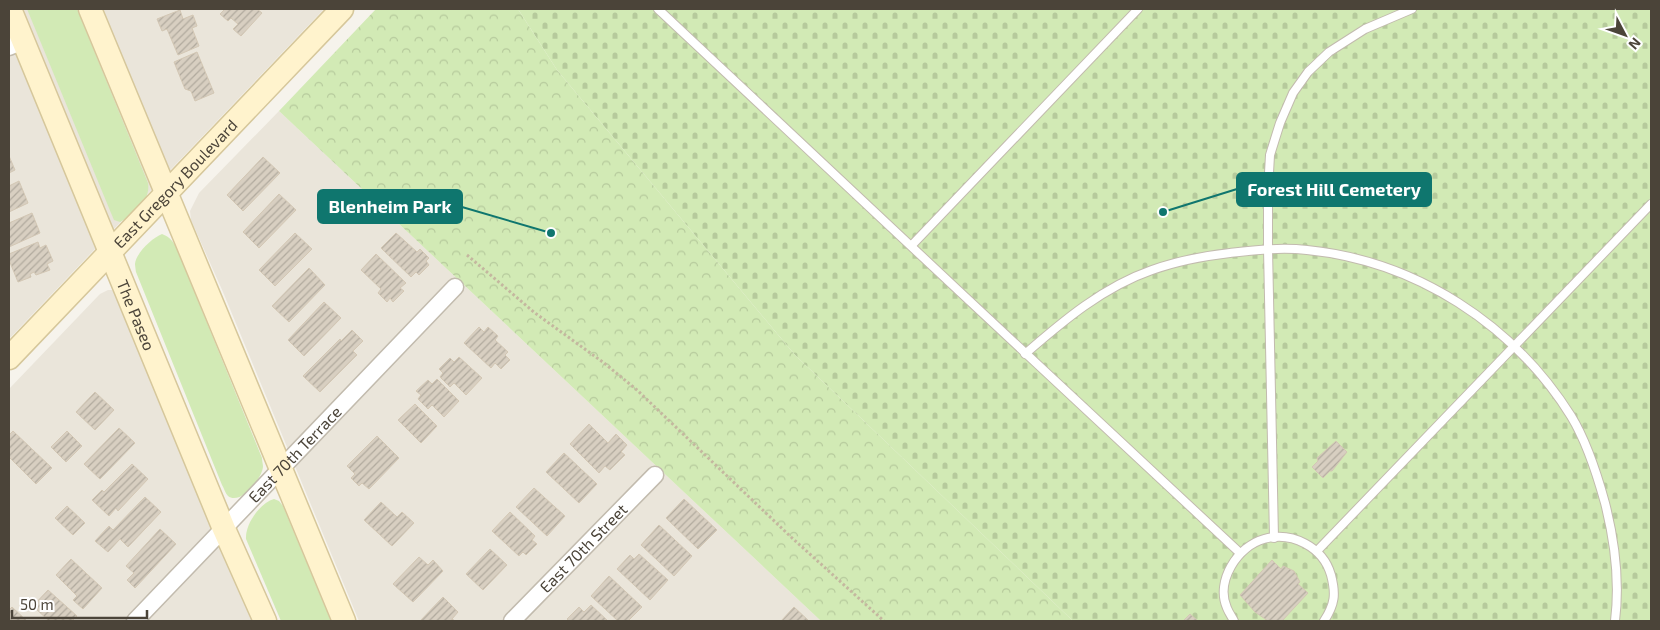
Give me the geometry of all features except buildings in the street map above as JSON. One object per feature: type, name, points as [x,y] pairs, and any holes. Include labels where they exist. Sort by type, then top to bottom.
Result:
[{"type":"main road","name":"The Paseo","points":[[10,9],[16,44],[109,253],[224,529],[265,621]]},
{"type":"main road","points":[[90,9],[344,621]]},
{"type":"main road","name":"East Gregory Boulevard","points":[[9,358],[342,9]]},
{"type":"street","name":"East 70th Terrace","points":[[135,621],[455,287]]},
{"type":"street","name":"East 70th Street","points":[[512,621],[656,475]]},
{"type":"lane","points":[[658,9],[1240,553]]},
{"type":"lane","points":[[912,245],[1138,9]]},
{"type":"lane","points":[[1274,538],[1268,249],[1270,155],[1280,123],[1293,92],[1308,72],[1329,52],[1365,29],[1412,9]]},
{"type":"lane","points":[[1316,551],[1651,204]]},
{"type":"lane","points":[[1025,354],[1061,323],[1107,290],[1151,270],[1198,257],[1268,249],[1306,249],[1347,256],[1385,266],[1424,283],[1490,324],[1515,346],[1535,368],[1568,412],[1589,454],[1601,488],[1610,523],[1616,565],[1617,602],[1614,621]]},
{"type":"lane","points":[[1234,621],[1226,607],[1224,586],[1230,567],[1240,553],[1264,539],[1285,537],[1303,542],[1316,551],[1329,567],[1335,587],[1332,608],[1324,621]]},
{"type":"path","points":[[467,255],[535,313],[604,363],[637,390],[791,537],[884,621]]},
{"type":"shaded area","points":[[9,9],[324,9],[9,339]]},
{"type":"shaded area","points":[[279,111],[821,621],[359,621],[223,292],[191,220],[190,211],[199,193]]},
{"type":"shaded area","points":[[112,290],[117,295],[253,621],[9,621],[9,389],[100,294]]},
{"type":"green space","points":[[27,9],[77,9],[148,183],[147,195],[144,201],[136,211],[120,222],[114,220]]},
{"type":"green space","points":[[376,9],[518,9],[557,70],[795,355],[1073,621],[821,621],[279,111]]},
{"type":"green space","points":[[518,9],[1651,9],[1651,621],[1073,621],[795,355],[557,70]]},
{"type":"green space","points":[[162,234],[171,240],[177,249],[262,458],[263,466],[259,477],[250,489],[239,497],[233,498],[228,496],[222,485],[136,272],[135,264],[138,255],[149,242]]},
{"type":"green space","points":[[274,499],[283,506],[331,621],[281,621],[246,539],[248,527],[254,515],[269,501]]},
{"type":"place","name":"Forest Hill Cemetery","points":[[1163,212]]},
{"type":"place","name":"Blenheim Park","points":[[551,233]]}]
